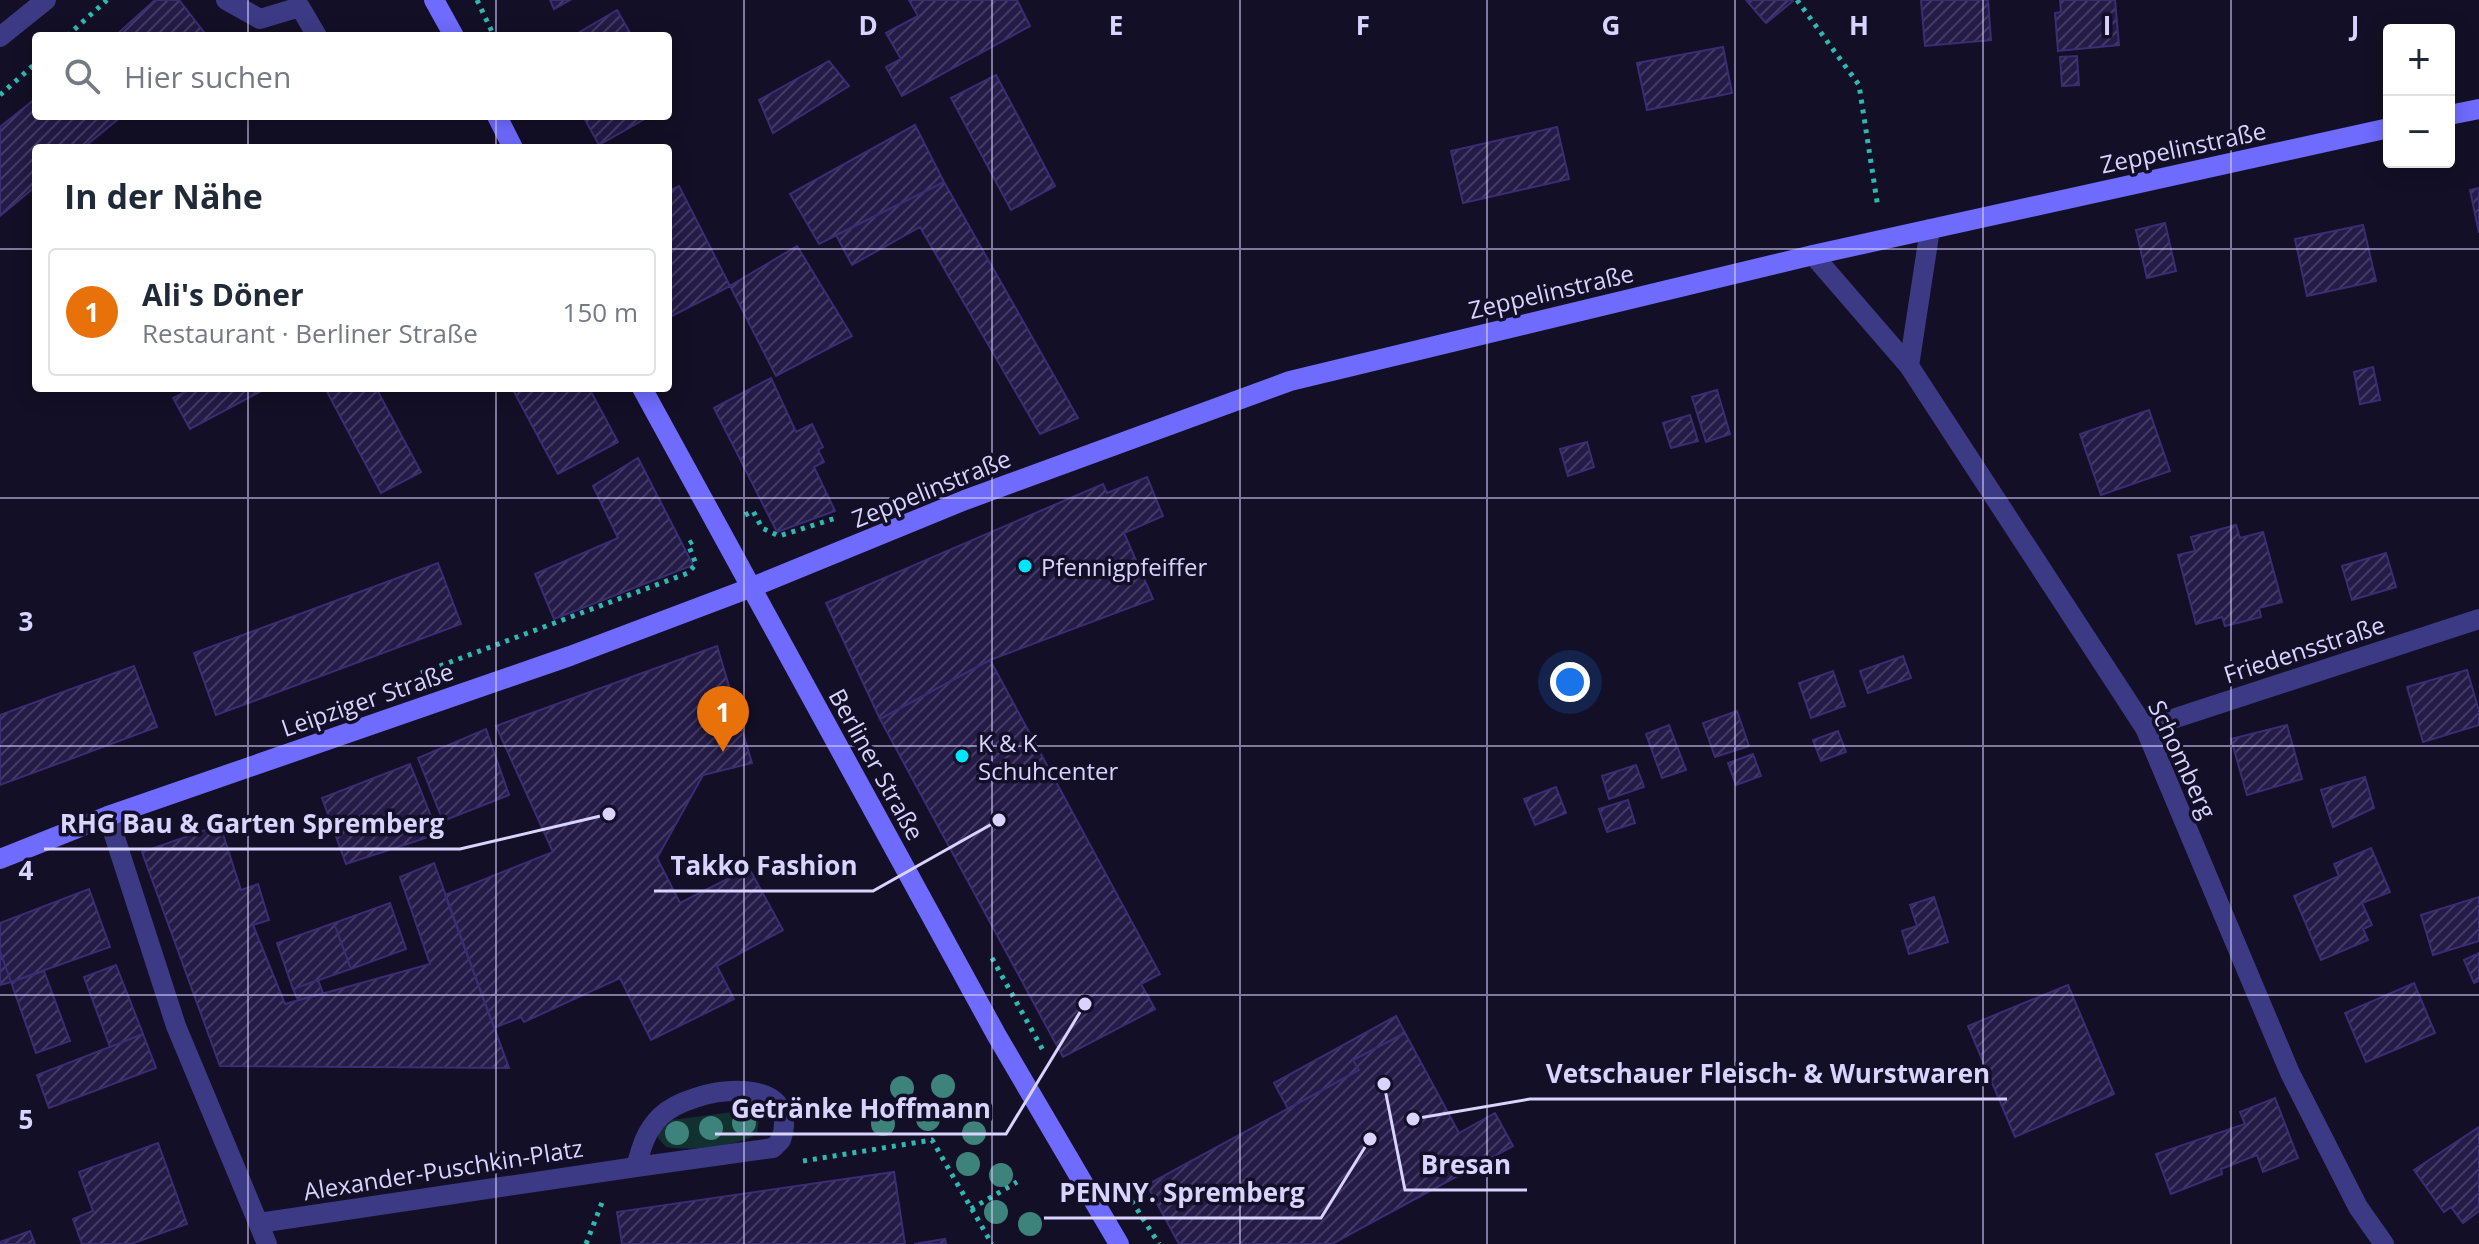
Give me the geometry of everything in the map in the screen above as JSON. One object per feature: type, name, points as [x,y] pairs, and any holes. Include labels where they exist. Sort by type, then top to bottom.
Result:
[{"type":"street","points":[[0,37],[46,0]]},
{"type":"street","points":[[226,0],[260,19],[300,7],[315,32]]},
{"type":"street","points":[[434,0],[452,32]]},
{"type":"street","points":[[2455,114],[2479,109]]},
{"type":"street","points":[[499,120],[511,144]]},
{"type":"street","name":"Zeppelinstraße","points":[[750,588],[965,500],[1290,381],[1813,255],[2383,129]]},
{"type":"street","points":[[1909,366],[1930,229]]},
{"type":"street","name":"Schomberg","points":[[1813,255],[1909,366],[2145,728],[2290,1073],[2358,1207],[2384,1244]]},
{"type":"street","name":"Berliner Straße","points":[[644,392],[997,1036],[1119,1244]]},
{"type":"street","name":"Leipziger Straße","points":[[0,859],[108,816],[570,656],[750,588]]},
{"type":"street","name":"Friedensstraße","points":[[2145,728],[2479,619]]},
{"type":"street","points":[[108,816],[176,1026],[267,1244]]},
{"type":"street","points":[[636,1167],[649,1130],[662,1115],[679,1104],[722,1090],[741,1089],[769,1098],[779,1106],[785,1129],[781,1140],[773,1148]]},
{"type":"street","name":"Alexander-Puschkin-Platz","points":[[259,1223],[773,1148]]},
{"type":"path","points":[[71,32],[107,0]]},
{"type":"path","points":[[477,0],[492,32]]},
{"type":"path","points":[[1797,0],[1859,85],[1878,208]]},
{"type":"path","points":[[0,95],[32,67]]},
{"type":"path","points":[[773,1148],[798,1161],[932,1140],[992,1244]]},
{"type":"path","points":[[586,1244],[614,1170]]},
{"type":"path","points":[[971,1209],[1017,1182]]},
{"type":"green space","points":[[740,1111],[755,1113],[759,1120],[757,1134],[737,1142],[700,1148],[666,1147],[658,1138],[659,1132],[672,1120]]},
{"type":"building","points":[[155,0],[179,0],[204,32],[119,32]]},
{"type":"building","points":[[550,0],[570,0],[554,9]]},
{"type":"building","points":[[909,0],[1017,0],[1030,26],[902,96],[886,67],[901,59],[886,33],[918,16]]},
{"type":"building","points":[[1746,0],[1792,0],[1793,1],[1766,23]]},
{"type":"building","points":[[1921,0],[1988,0],[1991,40],[1925,46]]},
{"type":"building","points":[[2060,0],[2115,0],[2119,45],[2058,51],[2055,13],[2061,12]]},
{"type":"building","points":[[617,10],[630,32],[580,32]]},
{"type":"building","points":[[1723,47],[1732,93],[1647,110],[1637,63]]},
{"type":"building","points":[[2077,56],[2079,85],[2062,86],[2060,57]]},
{"type":"building","points":[[829,61],[849,86],[773,133],[759,100]]},
{"type":"building","points":[[996,75],[1055,186],[1011,210],[951,98]]},
{"type":"building","points":[[32,101],[32,120],[117,120],[88,144],[32,144],[32,189],[0,216],[0,127]]},
{"type":"building","points":[[585,120],[643,120],[601,144]]},
{"type":"building","points":[[915,125],[944,182],[819,244],[790,194]]},
{"type":"building","points":[[1557,127],[1569,179],[1463,203],[1451,151]]},
{"type":"building","points":[[944,182],[1078,418],[1040,434],[920,227],[852,265],[836,235]]},
{"type":"building","points":[[679,186],[730,286],[672,316],[672,189]]},
{"type":"building","points":[[2479,188],[2479,233],[2470,190]]},
{"type":"building","points":[[2165,223],[2176,271],[2147,278],[2136,230]]},
{"type":"building","points":[[2363,225],[2376,281],[2307,296],[2295,239]]},
{"type":"building","points":[[797,246],[852,336],[776,376],[730,286]]},
{"type":"building","points":[[2373,367],[2380,400],[2360,404],[2354,372]]},
{"type":"building","points":[[771,378],[796,432],[812,424],[823,447],[818,450],[824,462],[814,467],[835,511],[777,532],[714,408]]},
{"type":"building","points":[[1717,390],[1730,434],[1706,442],[1692,397]]},
{"type":"building","points":[[185,392],[259,392],[190,429],[173,398]]},
{"type":"building","points":[[327,392],[378,392],[421,472],[381,493]]},
{"type":"building","points":[[514,392],[591,392],[618,442],[558,474]]},
{"type":"building","points":[[2149,410],[2170,471],[2101,495],[2080,434]]},
{"type":"building","points":[[1690,415],[1698,441],[1671,448],[1663,423]]},
{"type":"building","points":[[1587,442],[1594,467],[1568,476],[1560,449]]},
{"type":"building","points":[[638,458],[693,565],[554,619],[535,574],[618,538],[593,486]]},
{"type":"building","name":"Pfennigpfeiffer","points":[[1147,477],[1163,516],[1124,533],[1153,599],[990,660],[880,719],[826,603],[1103,484],[1107,493]]},
{"type":"building","points":[[2236,525],[2240,538],[2263,532],[2282,602],[2259,608],[2261,617],[2225,626],[2222,617],[2196,624],[2178,555],[2195,551],[2191,537]]},
{"type":"building","points":[[2386,553],[2396,587],[2352,600],[2342,566]]},
{"type":"building","points":[[438,563],[461,624],[216,715],[194,653]]},
{"type":"building","points":[[717,646],[752,763],[703,775],[657,858],[680,903],[749,868],[783,930],[717,966],[734,999],[651,1040],[620,978],[524,1022],[521,1017],[494,1028],[445,895],[553,852],[496,726]]},
{"type":"building","points":[[1903,656],[1911,678],[1868,693],[1860,671]]},
{"type":"building","points":[[990,660],[1160,974],[1141,984],[1155,1009],[1063,1057],[880,719]]},
{"type":"building","points":[[134,666],[157,727],[0,785],[0,715]]},
{"type":"building","points":[[2467,670],[2479,711],[2479,725],[2423,742],[2407,687]]},
{"type":"building","points":[[1833,671],[1845,706],[1811,718],[1799,683]]},
{"type":"building","points":[[1737,711],[1749,746],[1715,757],[1703,723]]},
{"type":"building","points":[[1669,725],[1686,770],[1662,778],[1646,734]]},
{"type":"building","points":[[2287,725],[2302,779],[2247,795],[2231,739]]},
{"type":"building","points":[[486,729],[509,795],[443,821],[418,758]]},
{"type":"building","points":[[1838,731],[1846,752],[1821,761],[1813,740]]},
{"type":"building","points":[[1753,754],[1761,776],[1736,785],[1728,763]]},
{"type":"building","points":[[410,764],[438,834],[346,864],[322,798]]},
{"type":"building","points":[[1636,765],[1644,787],[1609,799],[1602,776]]},
{"type":"building","points":[[2365,777],[2374,808],[2333,827],[2321,790]]},
{"type":"building","points":[[1556,787],[1566,813],[1535,825],[1524,799]]},
{"type":"building","points":[[1628,800],[1635,823],[1607,832],[1599,809]]},
{"type":"building","points":[[220,825],[241,890],[258,884],[269,920],[253,925],[285,1004],[430,964],[400,877],[434,863],[509,1068],[220,1066],[142,852]]},
{"type":"building","points":[[2371,848],[2390,892],[2362,903],[2372,925],[2363,929],[2368,940],[2321,960],[2294,896],[2339,876],[2334,864]]},
{"type":"building","points":[[89,889],[110,947],[11,982],[0,951],[0,923]]},
{"type":"building","points":[[1934,897],[1948,942],[1909,954],[1902,931],[1917,926],[1910,905]]},
{"type":"building","points":[[2479,897],[2479,941],[2433,955],[2421,915]]},
{"type":"building","points":[[390,903],[406,949],[351,969],[334,923]]},
{"type":"building","points":[[334,923],[351,969],[293,989],[277,943]]},
{"type":"building","points":[[0,951],[11,982],[0,985]]},
{"type":"building","points":[[2479,953],[2479,981],[2474,983],[2464,960]]},
{"type":"building","points":[[116,965],[143,1034],[110,1047],[84,977]]},
{"type":"building","points":[[44,971],[70,1041],[36,1053],[11,982]]},
{"type":"building","points":[[318,980],[323,993],[298,1000],[293,989]]},
{"type":"building","points":[[2414,983],[2435,1033],[2366,1062],[2345,1013]]},
{"type":"building","points":[[2068,985],[2114,1094],[2015,1137],[1968,1026]]},
{"type":"building","points":[[1396,1016],[1405,1033],[1353,1060],[1359,1070],[1288,1109],[1274,1083]]},
{"type":"building","points":[[1405,1033],[1459,1133],[1495,1113],[1513,1146],[1332,1244],[1179,1244],[1147,1185],[1359,1070],[1353,1060]]},
{"type":"building","points":[[143,1034],[156,1068],[49,1108],[37,1075]]},
{"type":"building","points":[[2275,1098],[2298,1158],[2263,1172],[2257,1155],[2221,1169],[2222,1174],[2171,1194],[2156,1154],[2245,1124],[2240,1112]]},
{"type":"building","points":[[2479,1127],[2479,1211],[2463,1223],[2451,1207],[2444,1212],[2414,1170]]},
{"type":"building","points":[[158,1143],[187,1224],[131,1244],[82,1244],[73,1219],[93,1211],[79,1172]]},
{"type":"building","points":[[894,1172],[905,1244],[622,1244],[617,1212]]},
{"type":"building","points":[[30,1231],[35,1244],[0,1244],[0,1242]]},
{"type":"building","points":[[945,1239],[946,1244],[914,1244]]},
{"type":"place","name":"Pfennigpfeiffer","points":[[1025,566]]},
{"type":"place","name":"Ali's Döner","points":[[723,752]]},
{"type":"place","name":"K & K Schuhcenter","points":[[962,756]]},
{"type":"place","name":"RHG Bau & Garten Spremberg","points":[[609,814]]},
{"type":"place","name":"Takko Fashion","points":[[999,820]]},
{"type":"place","name":"Getränke Hoffmann","points":[[1085,1004]]},
{"type":"place","name":"Bresan","points":[[1384,1084]]},
{"type":"place","name":"Vetschauer Fleisch- & Wurstwaren","points":[[1413,1119]]},
{"type":"place","name":"PENNY. Spremberg","points":[[1370,1139]]}]
